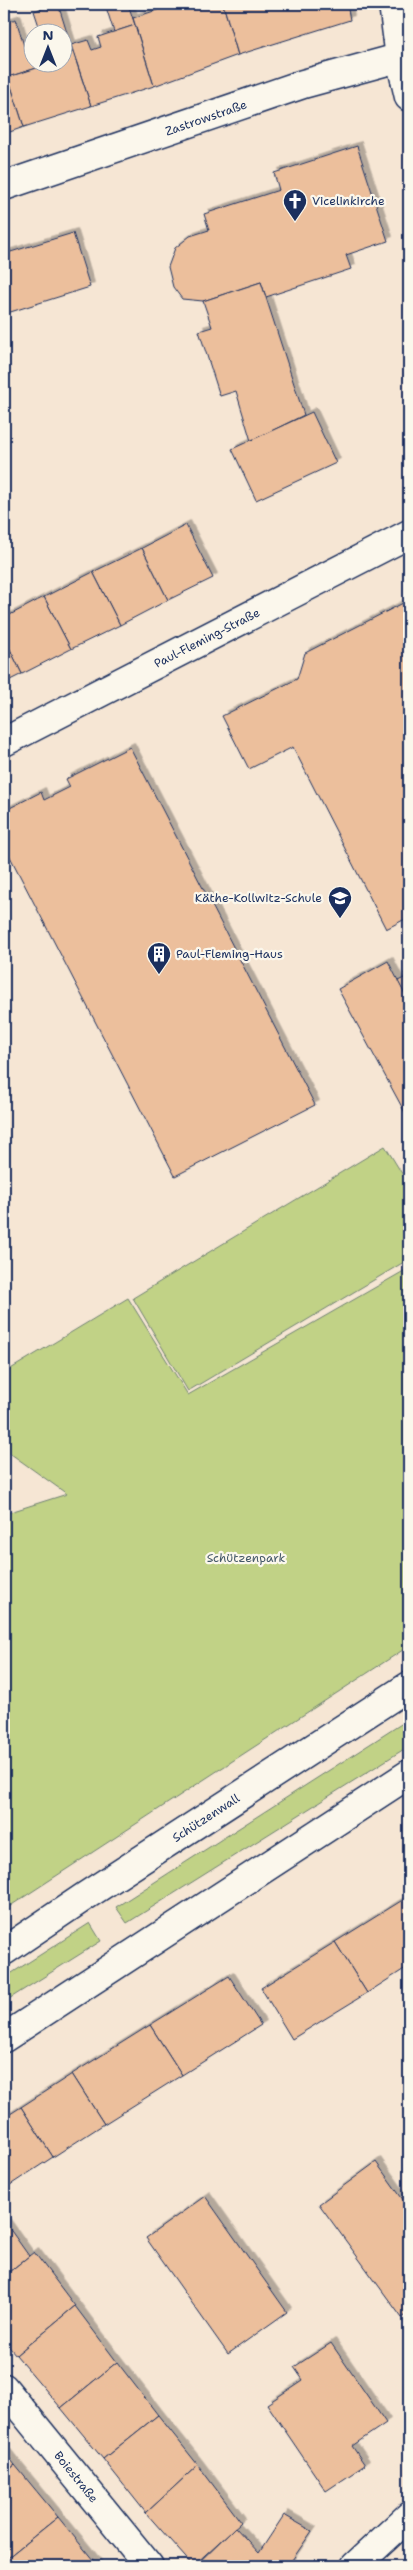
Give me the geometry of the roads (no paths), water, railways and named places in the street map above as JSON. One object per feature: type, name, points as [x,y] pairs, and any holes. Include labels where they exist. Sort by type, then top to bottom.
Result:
[{"type":"street","points":[[393,4],[405,56],[409,96]]},
{"type":"street","name":"Zastrowstraße","points":[[4,186],[303,84],[405,56]]},
{"type":"street","name":"Paul-Fleming-Straße","points":[[4,742],[409,534]]},
{"type":"street","name":"Schützenwall","points":[[4,1951],[409,1686]]},
{"type":"street","points":[[4,2038],[409,1774]]},
{"type":"street","name":"Boiestraße","points":[[4,2388],[149,2566]]},
{"type":"street","points":[[356,2566],[409,2516]]},
{"type":"place","name":"Vicelinkirche","points":[[295,222]]},
{"type":"place","name":"Käthe-Kollwitz-Schule","points":[[340,919]]},
{"type":"place","name":"Paul-Fleming-Haus","points":[[159,975]]},
{"type":"park label","name":"Schützenpark","points":[[246,1558]]}]
